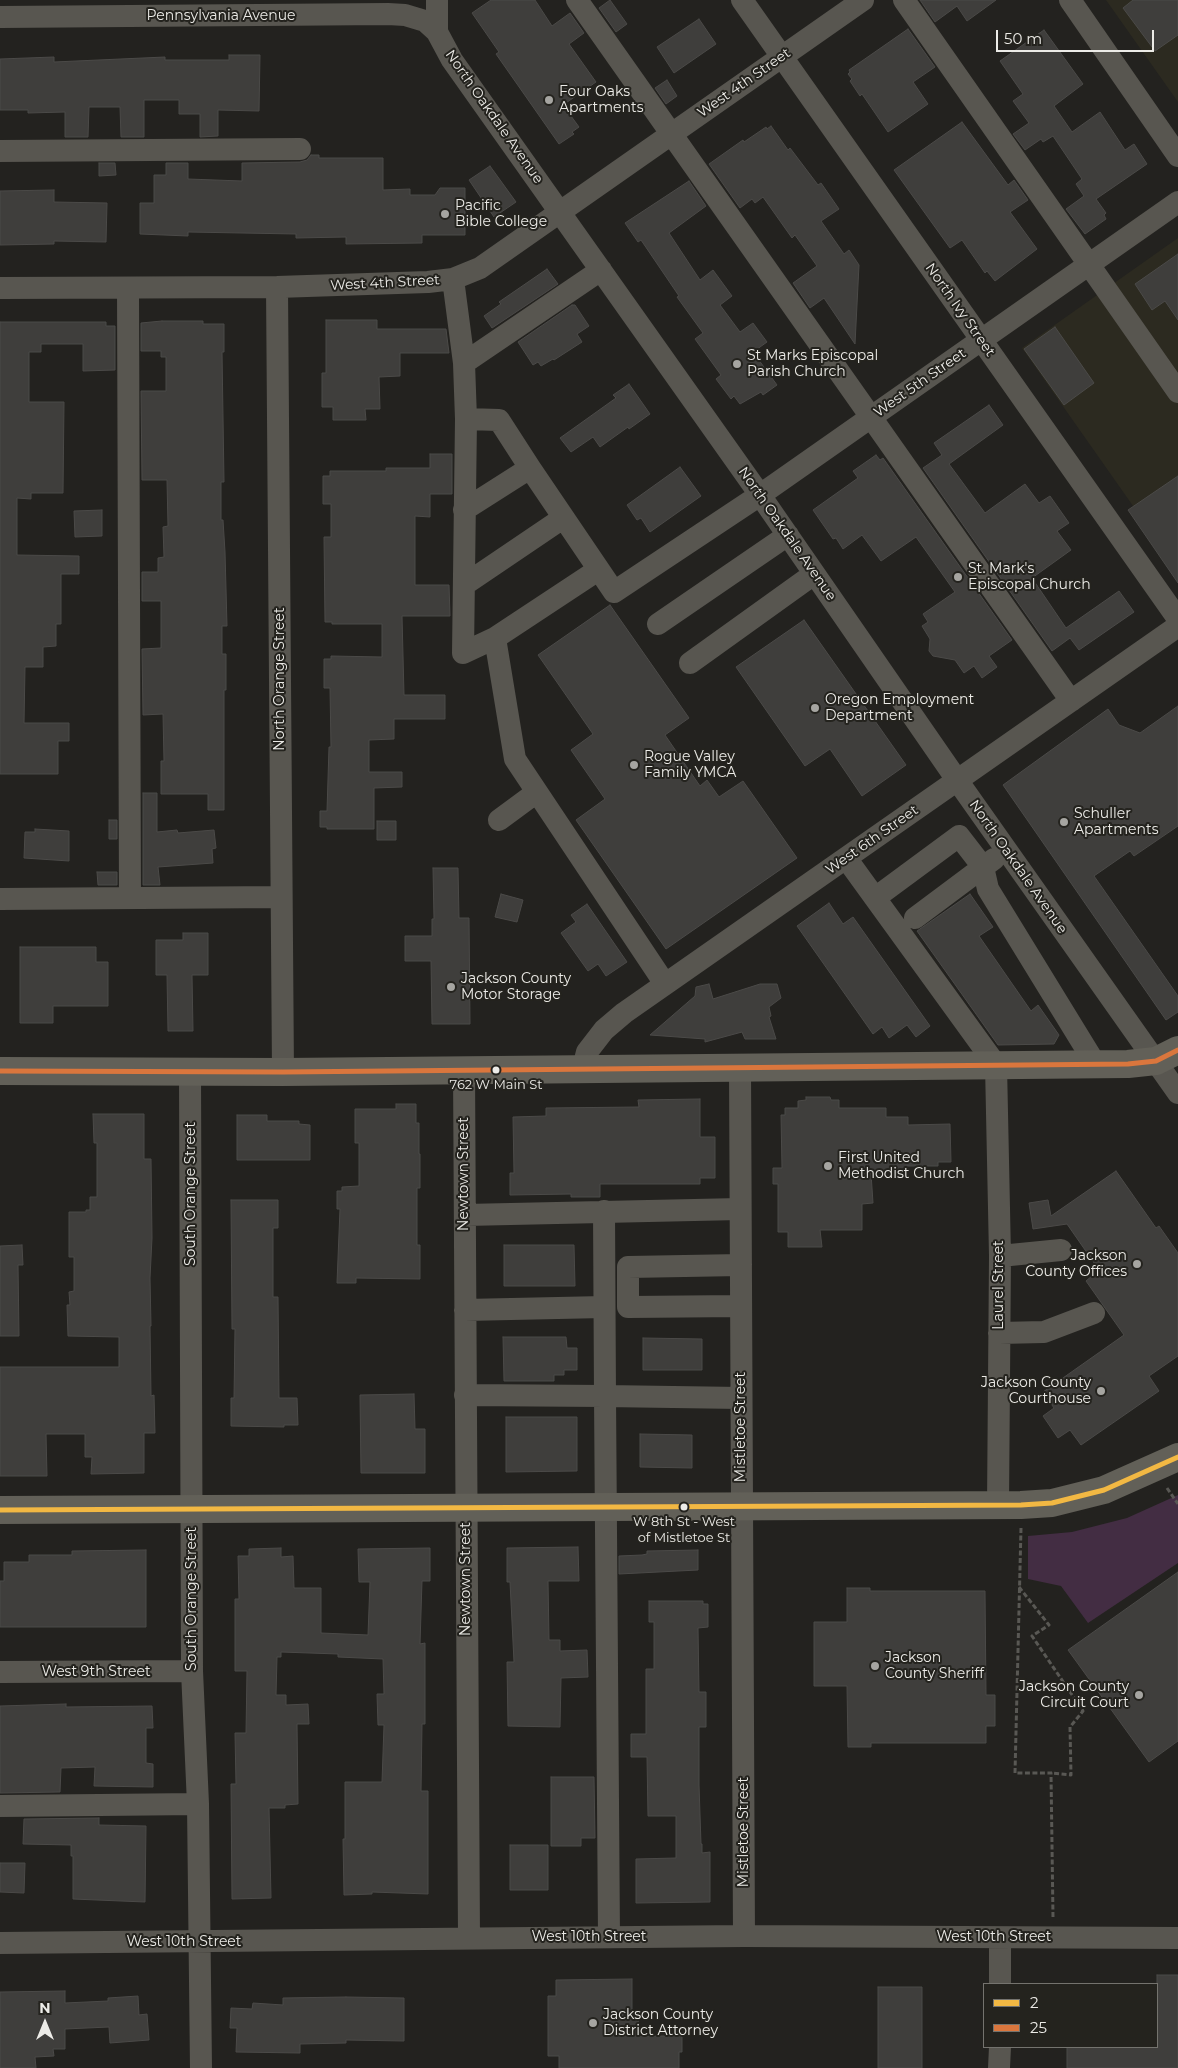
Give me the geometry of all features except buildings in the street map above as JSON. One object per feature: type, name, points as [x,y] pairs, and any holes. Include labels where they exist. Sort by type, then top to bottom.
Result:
[{"type":"main road","points":[[0,1072],[190,1070],[283,1072],[1096,1064],[1167,1056]]},
{"type":"main road","points":[[0,1510],[1009,1505],[1052,1503],[1104,1490],[1178,1457]]},
{"type":"street","points":[[437,0],[437,32]]},
{"type":"street","points":[[577,0],[1071,701]]},
{"type":"street","name":"North Ivy Street","points":[[742,0],[1178,619]]},
{"type":"street","name":"West 4th Street","points":[[0,288],[277,287],[428,282],[453,279],[480,268],[863,0]]},
{"type":"street","points":[[904,0],[1178,392]]},
{"type":"street","points":[[1070,0],[1178,156]]},
{"type":"street","name":"Pennsylvania Avenue","points":[[0,17],[388,14],[425,21],[437,32]]},
{"type":"street","name":"North Oakdale Avenue","points":[[437,32],[463,76],[760,495],[1006,850],[1167,1056],[1178,1093]]},
{"type":"street","points":[[0,151],[300,149]]},
{"type":"street","name":"West 5th Street","points":[[598,570],[614,592],[760,495],[1178,202]]},
{"type":"street","points":[[464,363],[601,270]]},
{"type":"street","points":[[453,279],[464,363],[466,419],[463,654],[495,638],[598,570],[499,420],[466,419]]},
{"type":"street","name":"North Orange Street","points":[[277,287],[283,1072]]},
{"type":"street","points":[[128,288],[130,898]]},
{"type":"street","points":[[464,510],[530,468]]},
{"type":"street","points":[[464,585],[563,518]]},
{"type":"street","points":[[658,624],[788,535]]},
{"type":"street","points":[[690,663],[814,574]]},
{"type":"street","name":"West 6th Street","points":[[583,1068],[587,1052],[604,1030],[624,1013],[1178,626]]},
{"type":"street","points":[[495,638],[515,759],[665,984]]},
{"type":"street","points":[[499,820],[538,792]]},
{"type":"street","points":[[875,898],[959,836],[983,867],[988,889],[1096,1064]]},
{"type":"street","points":[[915,918],[1006,850]]},
{"type":"street","points":[[846,858],[996,1065]]},
{"type":"street","points":[[0,899],[281,897]]},
{"type":"street","name":"Laurel Street","points":[[996,1065],[1000,1256],[999,1333],[1009,1505]]},
{"type":"street","name":"Mistletoe Street","points":[[740,1067],[744,1936]]},
{"type":"street","name":"Newtown Street","points":[[464,1069],[469,1938]]},
{"type":"street","name":"South Orange Street","points":[[190,1070],[192,1671],[198,1804],[201,2068]]},
{"type":"street","points":[[464,1215],[740,1209]]},
{"type":"street","points":[[604,1211],[609,1937]]},
{"type":"street","points":[[1000,1256],[1061,1250]]},
{"type":"street","points":[[741,1265],[628,1267],[628,1307],[741,1306]]},
{"type":"street","points":[[465,1310],[604,1307]]},
{"type":"street","points":[[999,1333],[1044,1332],[1094,1312]]},
{"type":"street","points":[[465,1395],[741,1398]]},
{"type":"street","name":"West 9th Street","points":[[0,1672],[192,1671]]},
{"type":"street","points":[[0,1806],[198,1804]]},
{"type":"street","name":"West 10th Street","points":[[0,1943],[744,1936],[1178,1938]]},
{"type":"street","points":[[1000,1938],[1000,1983]]},
{"type":"street","points":[[1000,2048],[1000,2068]]},
{"type":"path","points":[[1009,1505],[1019,1586],[1015,1773],[1071,1775],[1070,1727],[1083,1711],[1032,1636],[1049,1624],[1019,1586]]},
{"type":"path","points":[[1052,1773],[1053,1938]]},
{"type":"shaded area","points":[[1106,0],[1178,0],[1178,102]]},
{"type":"shaded area","points":[[1178,238],[1178,570],[1022,348]]},
{"type":"shaded area","points":[[1178,1495],[1178,1563],[1088,1623],[1061,1586],[1028,1579],[1028,1536],[1072,1532],[1127,1518]]},
{"type":"transit line","name":"25","points":[[0,1071],[283,1072],[1128,1064],[1156,1061],[1178,1050]]},
{"type":"transit line","name":"2","points":[[0,1510],[1021,1505],[1052,1503],[1104,1490],[1178,1457]]},
{"type":"place","name":"Four Oaks Apartments","points":[[549,100]]},
{"type":"place","name":"Pacific Bible College","points":[[445,214]]},
{"type":"place","name":"St Marks Episcopal Parish Church","points":[[737,364]]},
{"type":"place","name":"St. Mark's Episcopal Church","points":[[958,577]]},
{"type":"place","name":"Oregon Employment Department","points":[[815,708]]},
{"type":"place","name":"Rogue Valley Family YMCA","points":[[634,765]]},
{"type":"place","name":"Schuller Apartments","points":[[1064,822]]},
{"type":"place","name":"Jackson County Motor Storage","points":[[451,987]]},
{"type":"place","name":"762 W Main St","points":[[496,1070]]},
{"type":"place","name":"First United Methodist Church","points":[[828,1166]]},
{"type":"place","name":"Jackson County Offices","points":[[1137,1264]]},
{"type":"place","name":"Jackson County Courthouse","points":[[1101,1391]]},
{"type":"place","name":"W 8th St - West of Mistletoe St","points":[[684,1507]]},
{"type":"place","name":"Jackson County Sheriff","points":[[875,1666]]},
{"type":"place","name":"Jackson County Circuit Court","points":[[1139,1695]]},
{"type":"place","name":"Jackson County District Attorney","points":[[593,2023]]}]
